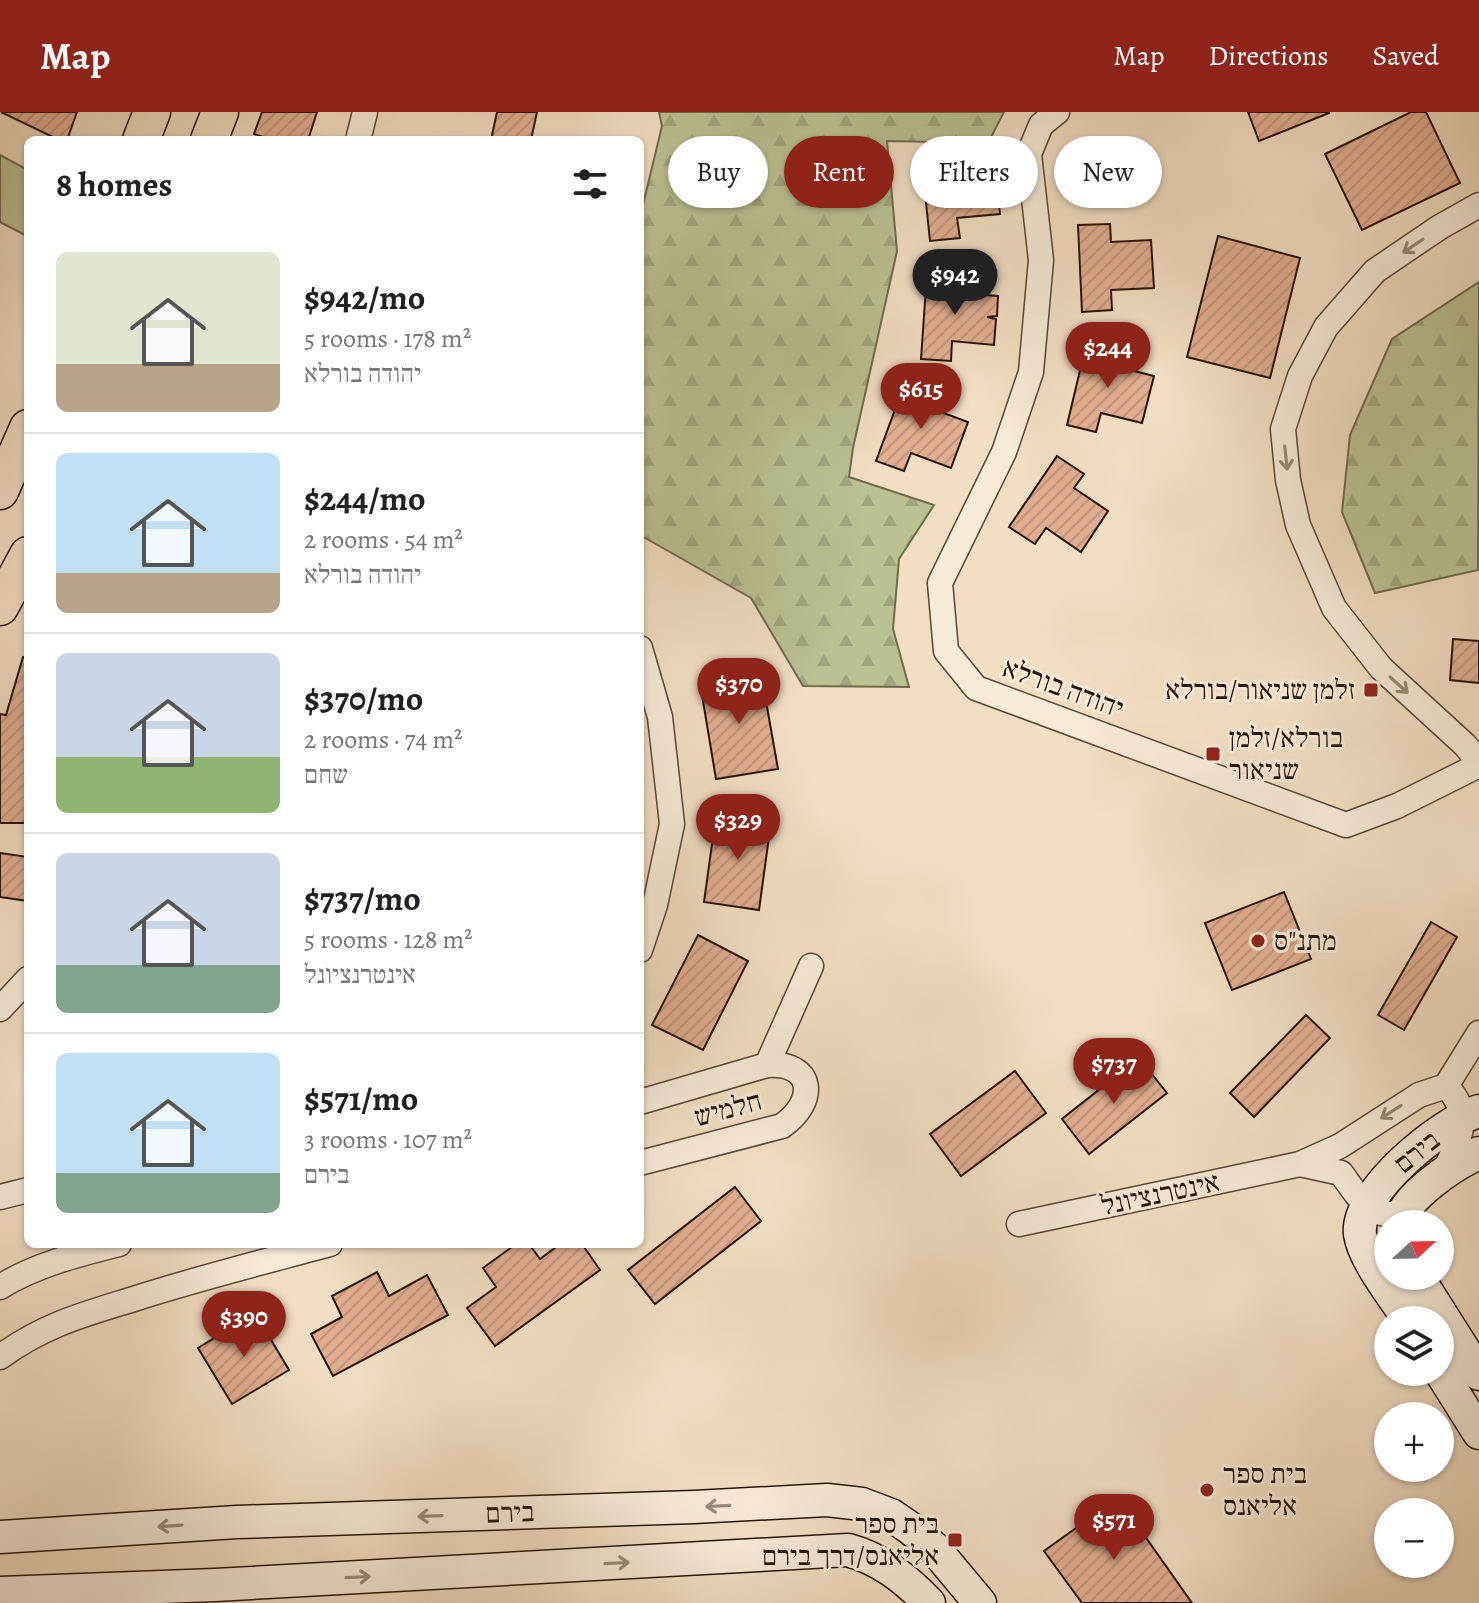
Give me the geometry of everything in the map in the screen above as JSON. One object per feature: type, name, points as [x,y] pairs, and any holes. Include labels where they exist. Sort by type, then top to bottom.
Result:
[{"type":"main road","points":[[143,136],[152,112]]},
{"type":"main road","points":[[211,136],[220,112]]},
{"type":"main road","points":[[0,491],[24,437]]},
{"type":"main road","points":[[0,607],[24,562]]},
{"type":"street","points":[[359,136],[365,112]]},
{"type":"street","name":"יהודה בורלא","points":[[1057,112],[1041,125],[1029,154],[1041,260],[1031,372],[1004,452],[940,583],[946,651],[976,688],[1346,825],[1397,806],[1479,763]]},
{"type":"street","points":[[1479,205],[1375,271],[1326,327],[1300,376],[1283,429],[1288,480],[1298,525],[1334,608],[1381,668],[1465,745],[1479,763]]},
{"type":"street","points":[[644,662],[660,717],[672,824],[655,905],[644,938]]},
{"type":"street","name":"חלמיש","points":[[767,1065],[811,966]]},
{"type":"street","points":[[0,1009],[24,983]]},
{"type":"street","points":[[1444,1172],[1471,1113],[1446,1086],[1479,1033]]},
{"type":"street","name":"חלמיש","points":[[644,1101],[767,1065],[791,1067],[806,1083],[807,1093],[804,1105],[796,1116],[782,1126],[644,1162]]},
{"type":"street","name":"אינטרנציונל","points":[[1019,1224],[1300,1164],[1340,1146],[1419,1095],[1446,1086]]},
{"type":"street","name":"בירם","points":[[1366,1207],[1379,1185],[1394,1170],[1471,1113]]},
{"type":"street","points":[[1340,1146],[1337,1154],[1341,1173],[1366,1207],[1374,1210]]},
{"type":"street","points":[[1408,1210],[1444,1172],[1479,1153]]},
{"type":"street","name":"אינטרנציונל","points":[[1300,1164],[1341,1173]]},
{"type":"street","points":[[0,1197],[24,1191]]},
{"type":"street","points":[[1366,1207],[1360,1222],[1363,1244],[1401,1306]]},
{"type":"street","points":[[0,1287],[79,1254],[103,1248]]},
{"type":"street","points":[[0,1357],[40,1330],[58,1322],[201,1278],[315,1248]]},
{"type":"street","points":[[1426,1290],[1479,1374]]},
{"type":"street","points":[[1450,1386],[1476,1425]]},
{"type":"street","name":"בירם","points":[[0,1537],[237,1522],[678,1508],[827,1500],[862,1504],[891,1515],[934,1548],[980,1603]]},
{"type":"street","name":"בירם","points":[[0,1593],[215,1585],[848,1550],[867,1555],[897,1573],[929,1603]]},
{"type":"green space","points":[[659,112],[1004,112],[992,136],[910,136],[910,141],[894,141],[894,136],[784,136],[784,208],[893,208],[897,251],[849,477],[934,505],[899,559],[893,629],[909,687],[803,686],[751,598],[644,537],[644,200],[662,126]]},
{"type":"green space","points":[[0,155],[24,168],[24,234],[0,222]]},
{"type":"green space","points":[[1479,282],[1478,570],[1375,593],[1342,512],[1350,435],[1392,339]]},
{"type":"building","points":[[1,112],[77,112],[68,136],[51,136]]},
{"type":"building","points":[[262,112],[317,112],[309,136],[254,134]]},
{"type":"building","points":[[497,112],[537,112],[532,136],[492,136]]},
{"type":"building","points":[[1248,112],[1329,112],[1329,113],[1259,141]]},
{"type":"building","points":[[1411,112],[1426,112],[1460,183],[1362,230],[1325,154]]},
{"type":"building","points":[[927,208],[999,208],[1000,214],[957,218],[960,238],[930,241]]},
{"type":"building","points":[[1110,224],[1111,242],[1151,240],[1154,288],[1111,290],[1112,310],[1082,312],[1078,225]]},
{"type":"building","points":[[1218,236],[1300,258],[1270,378],[1187,357]]},
{"type":"building","points":[[927,273],[959,275],[957,293],[998,296],[997,316],[987,317],[996,319],[994,345],[952,341],[951,361],[921,359]]},
{"type":"building","points":[[1087,341],[1118,349],[1114,366],[1154,376],[1142,423],[1101,413],[1096,432],[1067,425]]},
{"type":"building","points":[[906,380],[936,391],[930,408],[968,422],[951,468],[911,453],[904,471],[876,461]]},
{"type":"building","points":[[1057,456],[1084,474],[1074,488],[1108,511],[1081,552],[1046,528],[1035,544],[1009,527]]},
{"type":"building","points":[[1453,639],[1479,641],[1479,683],[1450,680]]},
{"type":"building","points":[[24,657],[24,823],[0,823],[0,714],[6,715]]},
{"type":"building","points":[[761,673],[778,769],[716,779],[700,683]]},
{"type":"building","points":[[716,815],[771,822],[759,910],[704,902]]},
{"type":"building","points":[[0,853],[24,856],[24,900],[0,897]]},
{"type":"building","name":"מתנ\"ס","points":[[1284,892],[1311,959],[1232,990],[1205,923]]},
{"type":"building","points":[[1431,922],[1457,937],[1404,1030],[1378,1015]]},
{"type":"building","points":[[698,935],[748,961],[703,1050],[652,1025]]},
{"type":"building","points":[[1306,1015],[1330,1038],[1254,1117],[1230,1093]]},
{"type":"building","points":[[1139,1058],[1167,1093],[1089,1154],[1062,1119]]},
{"type":"building","points":[[1015,1071],[1046,1113],[961,1176],[930,1134]]},
{"type":"building","points":[[735,1187],[761,1221],[655,1304],[628,1270]]},
{"type":"building","points":[[510,1248],[532,1248],[540,1259],[555,1248],[585,1248],[600,1270],[495,1346],[467,1308],[496,1287],[483,1268]]},
{"type":"building","points":[[377,1272],[389,1296],[427,1275],[448,1315],[333,1376],[311,1334],[342,1317],[332,1296]]},
{"type":"building","points":[[255,1313],[289,1370],[232,1404],[198,1348]]},
{"type":"building","points":[[1118,1498],[1192,1603],[1082,1603],[1044,1551]]},
{"type":"place","name":"זלמן שניאור/בורלא","points":[[1371,690]]},
{"type":"place","name":"בורלא/זלמן שניאור","points":[[1213,754]]},
{"type":"place","name":"מתנ\"ס","points":[[1258,941]]},
{"type":"place","name":"בית ספר אליאנס","points":[[1207,1490]]},
{"type":"place","name":"בית ספר אליאנס/דרך בירם","points":[[955,1540]]}]
